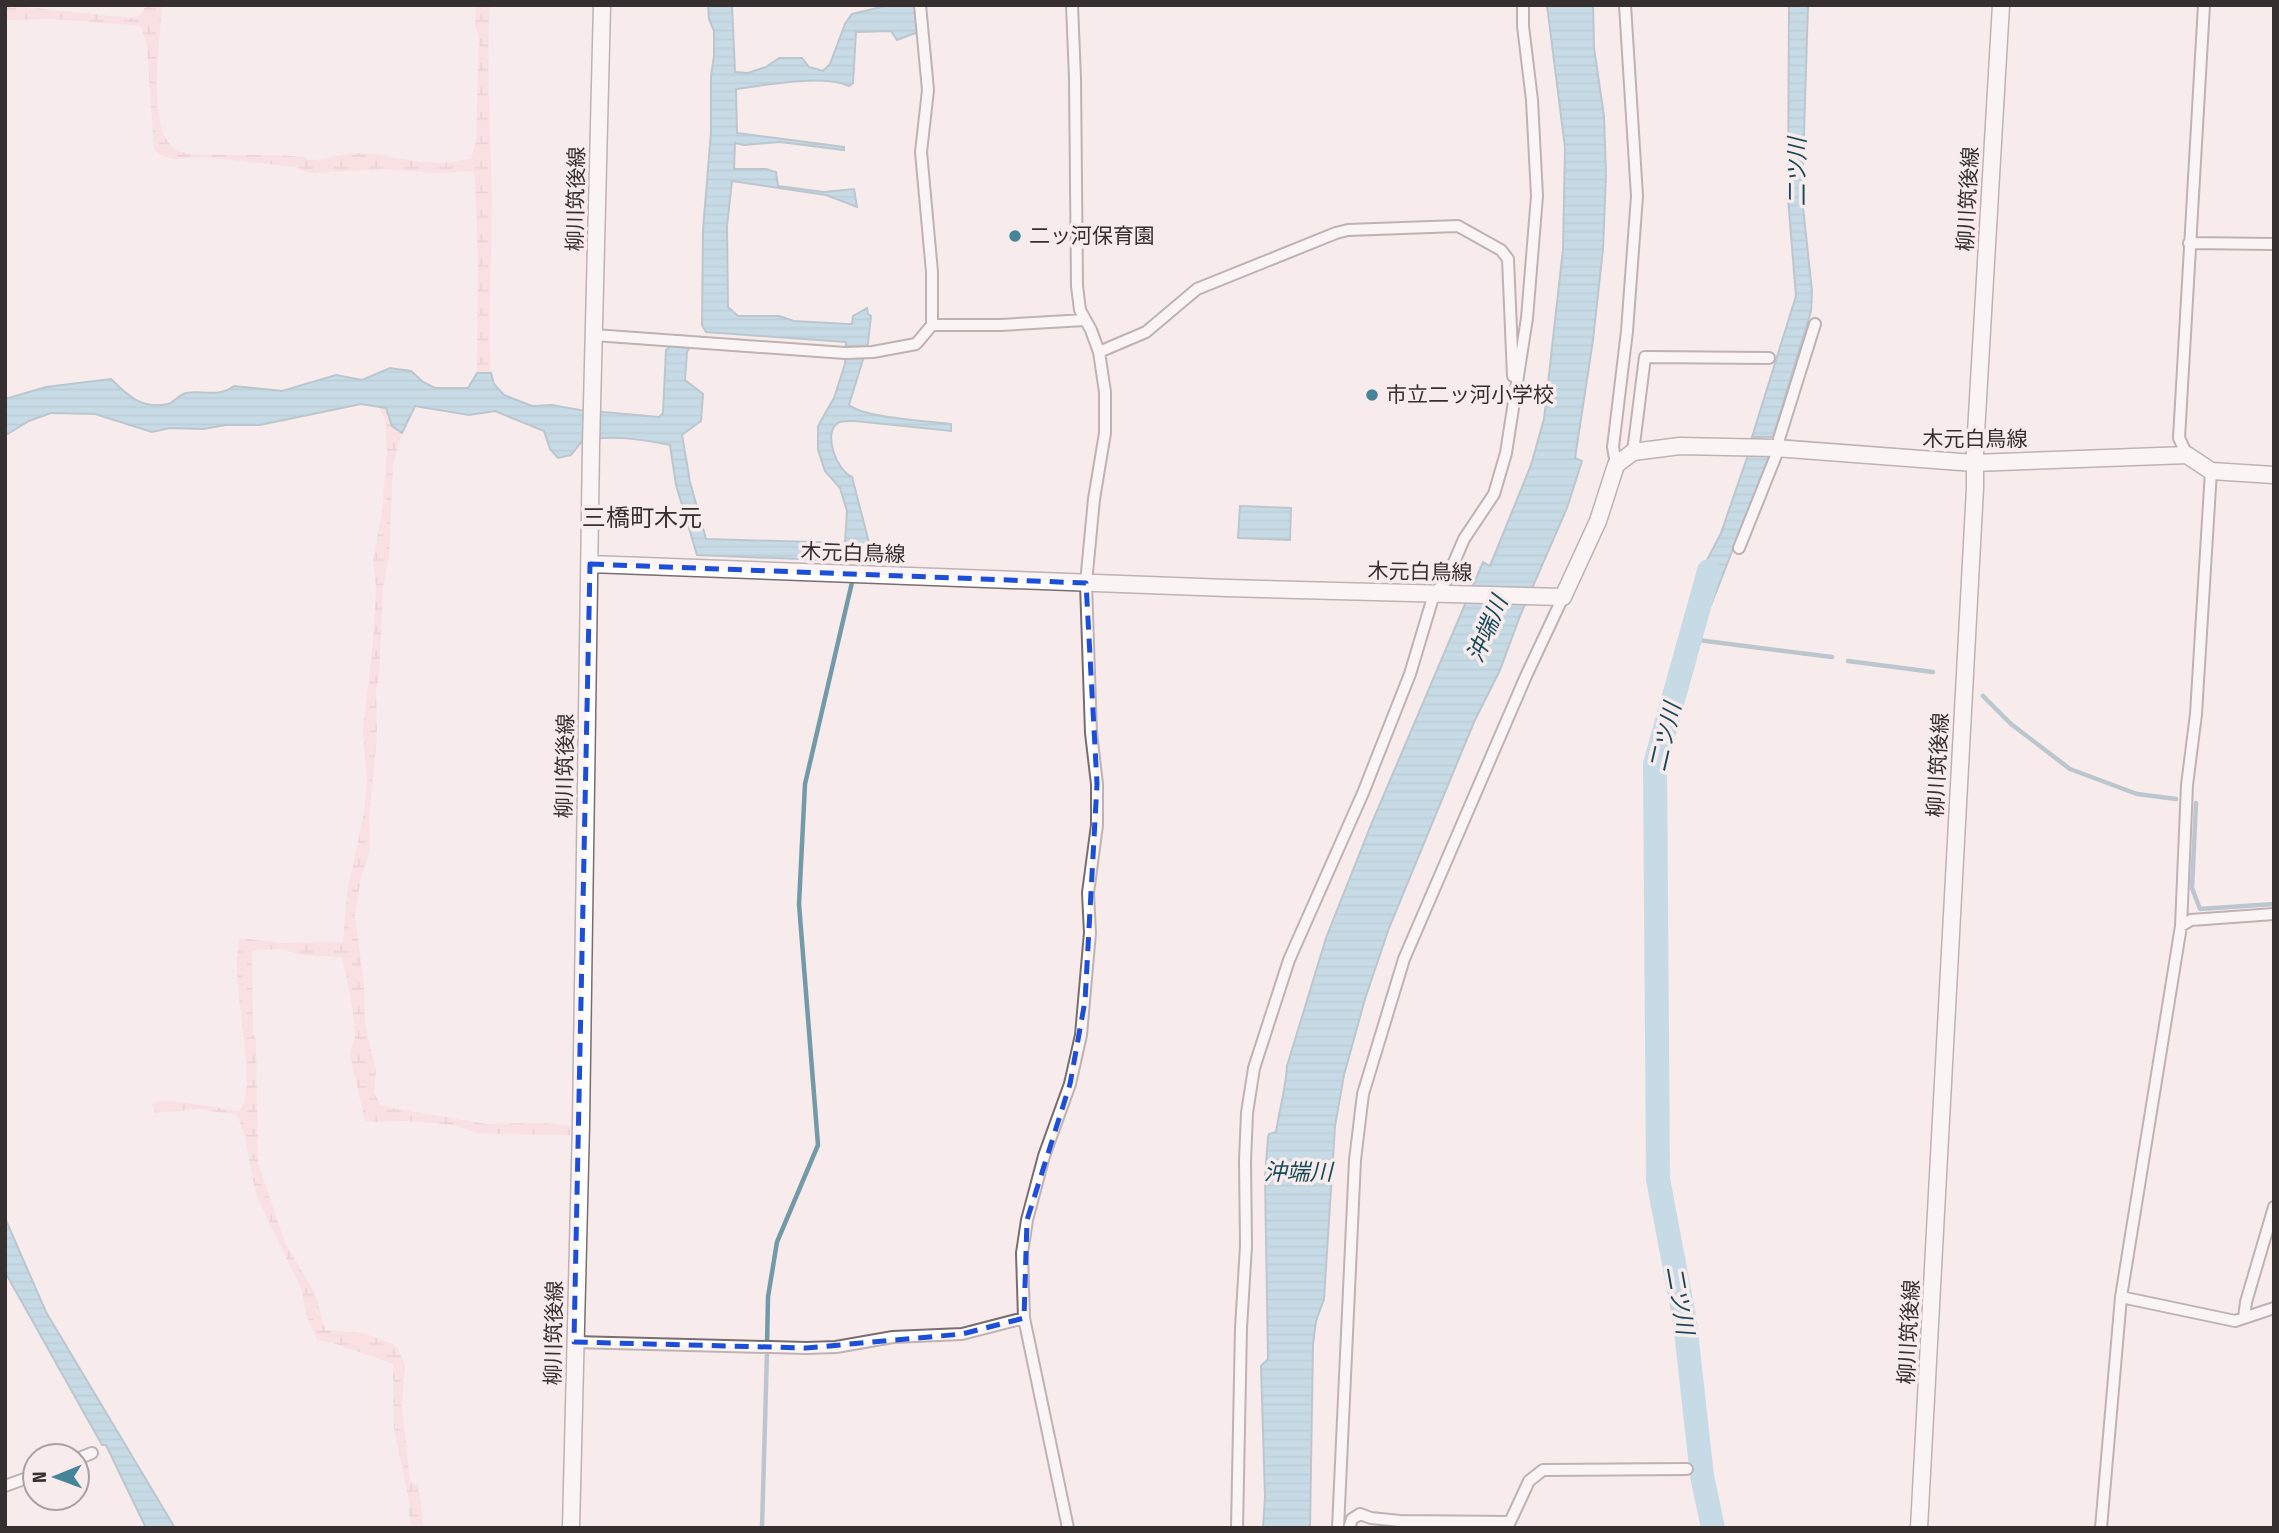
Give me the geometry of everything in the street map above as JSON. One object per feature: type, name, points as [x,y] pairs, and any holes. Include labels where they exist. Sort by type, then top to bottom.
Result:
[{"type":"main road","name":"柳川筑後線","points":[[571,1528],[602,5]]},
{"type":"main road","name":"柳川筑後線","points":[[1919,1528],[1975,502],[1974,463],[2001,5]]},
{"type":"main road","name":"木元白鳥線","points":[[1633,452],[1680,446],[1777,448],[1974,463],[2187,455]]},
{"type":"main road","points":[[1556,597],[1598,521],[1616,465],[1633,452]]},
{"type":"main road","points":[[2187,455],[2211,471],[2274,475]]},
{"type":"main road","name":"木元白鳥線","points":[[590,564],[1556,597]]},
{"type":"street","points":[[594,335],[845,353],[873,352],[916,344],[932,325],[932,272],[921,152],[929,90],[920,5]]},
{"type":"street","points":[[1069,1528],[1024,1318],[1022,1253],[1027,1220],[1044,1156],[1070,1083],[1081,1035],[1090,933],[1088,893],[1097,825],[1086,583],[1094,499],[1105,433],[1105,392],[1098,350],[1080,310],[1077,286],[1072,5]]},
{"type":"street","points":[[1237,1528],[1241,1328],[1246,1246],[1245,1161],[1247,1113],[1254,1068],[1289,960],[1363,793],[1464,539],[1494,494],[1506,453],[1527,318],[1537,196],[1523,5]]},
{"type":"street","points":[[1616,465],[1613,447],[1627,331],[1637,196],[1625,5]]},
{"type":"street","points":[[2187,455],[2179,438],[2204,5]]},
{"type":"street","points":[[1098,350],[1146,332],[1197,289],[1336,233],[1348,230],[1458,226],[1501,250],[1508,259],[1513,402]]},
{"type":"street","points":[[2189,243],[2274,244]]},
{"type":"street","points":[[1739,548],[1777,448],[1815,324]]},
{"type":"street","points":[[932,325],[1088,325]]},
{"type":"street","points":[[1633,452],[1645,357],[1769,358]]},
{"type":"street","points":[[2101,1528],[2121,1297],[2180,926],[2187,785],[2196,713],[2211,471]]},
{"type":"street","points":[[1338,1528],[1355,1160],[1363,1094],[1404,959],[1526,676],[1556,597]]},
{"type":"street","points":[[2180,926],[2191,920],[2274,914]]},
{"type":"street","points":[[2244,1318],[2246,1302],[2274,1207]]},
{"type":"street","points":[[2121,1297],[2235,1321],[2274,1308]]},
{"type":"street","points":[[574,1342],[806,1349],[836,1347],[893,1337],[962,1334],[1024,1318]]},
{"type":"street","points":[[1349,1528],[1352,1520],[1360,1514],[1400,1521],[1510,1522],[1529,1481],[1543,1470],[1687,1469]]},
{"type":"highlighted area","points":[[590,564],[1086,583],[1097,784],[1085,1001],[1070,1084],[1027,1220],[1024,1318],[962,1334],[806,1348],[574,1342]]},
{"type":"green space","points":[[5,5],[131,18],[141,14],[145,5],[162,5],[158,109],[169,144],[181,152],[295,156],[308,160],[357,153],[442,163],[471,158],[476,142],[479,37],[475,25],[476,5],[490,5],[488,54],[492,202],[491,373],[477,373],[478,259],[475,176],[472,171],[437,173],[385,169],[310,173],[295,167],[205,157],[173,159],[161,155],[154,150],[147,46],[141,26],[52,19],[5,20]]},
{"type":"green space","points":[[379,408],[386,408],[392,426],[402,433],[393,465],[389,557],[383,588],[379,679],[376,689],[377,738],[369,816],[370,850],[361,877],[355,915],[364,985],[365,1024],[376,1071],[374,1093],[380,1104],[392,1108],[487,1124],[541,1123],[571,1126],[572,1135],[481,1134],[453,1125],[365,1121],[350,1056],[355,1038],[354,1025],[342,957],[303,955],[279,949],[252,951],[258,1163],[285,1243],[315,1293],[325,1330],[363,1333],[393,1344],[398,1349],[405,1365],[402,1407],[410,1480],[418,1484],[424,1528],[412,1528],[408,1511],[410,1505],[394,1429],[393,1364],[317,1340],[307,1317],[301,1288],[256,1195],[244,1133],[237,1115],[198,1109],[155,1113],[152,1103],[181,1102],[239,1111],[245,1098],[247,1079],[237,978],[240,938],[279,943],[343,942],[347,893],[364,813],[367,782],[363,730],[373,643],[376,587],[373,560],[382,512],[387,450],[385,419]]},
{"type":"water","points":[[708,5],[732,5],[735,72],[748,73],[766,67],[779,58],[802,58],[809,67],[823,71],[830,64],[845,24],[852,14],[890,5],[917,5],[918,32],[897,40],[891,31],[856,32],[853,83],[849,86],[809,81],[736,89],[737,133],[844,147],[844,150],[780,142],[744,145],[735,143],[734,169],[766,169],[776,172],[778,186],[824,192],[854,189],[857,207],[826,195],[732,181],[727,226],[728,307],[738,316],[779,316],[794,321],[847,324],[852,324],[853,316],[867,308],[871,316],[868,343],[849,405],[882,416],[951,424],[951,431],[855,421],[840,422],[833,428],[833,452],[841,467],[852,477],[874,562],[697,555],[676,485],[670,445],[627,438],[583,440],[571,455],[558,458],[550,449],[544,431],[495,411],[469,415],[415,406],[402,433],[392,426],[386,408],[361,404],[260,425],[170,428],[152,432],[95,414],[51,413],[29,421],[6,435],[5,442],[5,399],[46,387],[111,379],[136,400],[159,405],[170,403],[186,393],[217,393],[234,386],[282,391],[336,375],[362,380],[390,368],[411,371],[435,388],[468,388],[477,373],[491,373],[494,384],[504,395],[532,406],[552,405],[659,417],[663,413],[666,350],[674,343],[690,347],[687,352],[685,380],[703,394],[701,421],[682,435],[690,482],[706,539],[845,543],[847,511],[840,488],[825,471],[818,450],[818,426],[834,398],[845,364],[846,342],[706,332],[702,325],[703,230],[714,56],[714,31],[709,19]]},
{"type":"water","name":"沖端川","points":[[1547,5],[1593,5],[1594,48],[1604,116],[1606,174],[1603,249],[1593,340],[1575,458],[1582,461],[1567,508],[1520,616],[1500,670],[1474,722],[1389,928],[1365,999],[1344,1075],[1335,1126],[1324,1299],[1316,1321],[1313,1344],[1310,1528],[1263,1528],[1265,1497],[1261,1366],[1268,1359],[1265,1177],[1268,1137],[1276,1132],[1287,1066],[1326,938],[1483,562],[1490,566],[1531,465],[1544,419],[1563,249],[1565,148]]},
{"type":"water","points":[[1789,5],[1808,5],[1802,198],[1812,291],[1811,311],[1773,437],[1752,437],[1796,296],[1788,198]]},
{"type":"water","points":[[1748,455],[1770,455],[1711,605],[1693,599],[1706,562],[1721,533]]},
{"type":"water","points":[[1240,506],[1291,508],[1290,540],[1238,538]]},
{"type":"water","points":[[5,1218],[46,1312],[175,1528],[146,1528],[106,1445],[102,1445],[5,1272]]},
{"type":"waterway","name":"二ツ川","points":[[1709,571],[1655,764],[1658,1179],[1685,1322],[1702,1476],[1713,1528]]},
{"type":"waterway","points":[[767,1345],[768,1297],[777,1242],[818,1145],[799,904],[805,784],[853,578]]},
{"type":"waterway","points":[[1690,639],[1832,657]]},
{"type":"waterway","points":[[1848,661],[1933,672]]},
{"type":"waterway","points":[[1983,696],[2011,724],[2070,769],[2137,794],[2176,799]]},
{"type":"waterway","points":[[2196,803],[2192,888],[2200,909],[2274,904]]},
{"type":"waterway","points":[[762,1528],[767,1352]]},
{"type":"place","name":"二ッ河保育園","points":[[1015,236]]},
{"type":"place","name":"市立二ッ河小学校","points":[[1372,395]]},
{"type":"district","name":"三橋町木元","points":[[642,518]]}]
